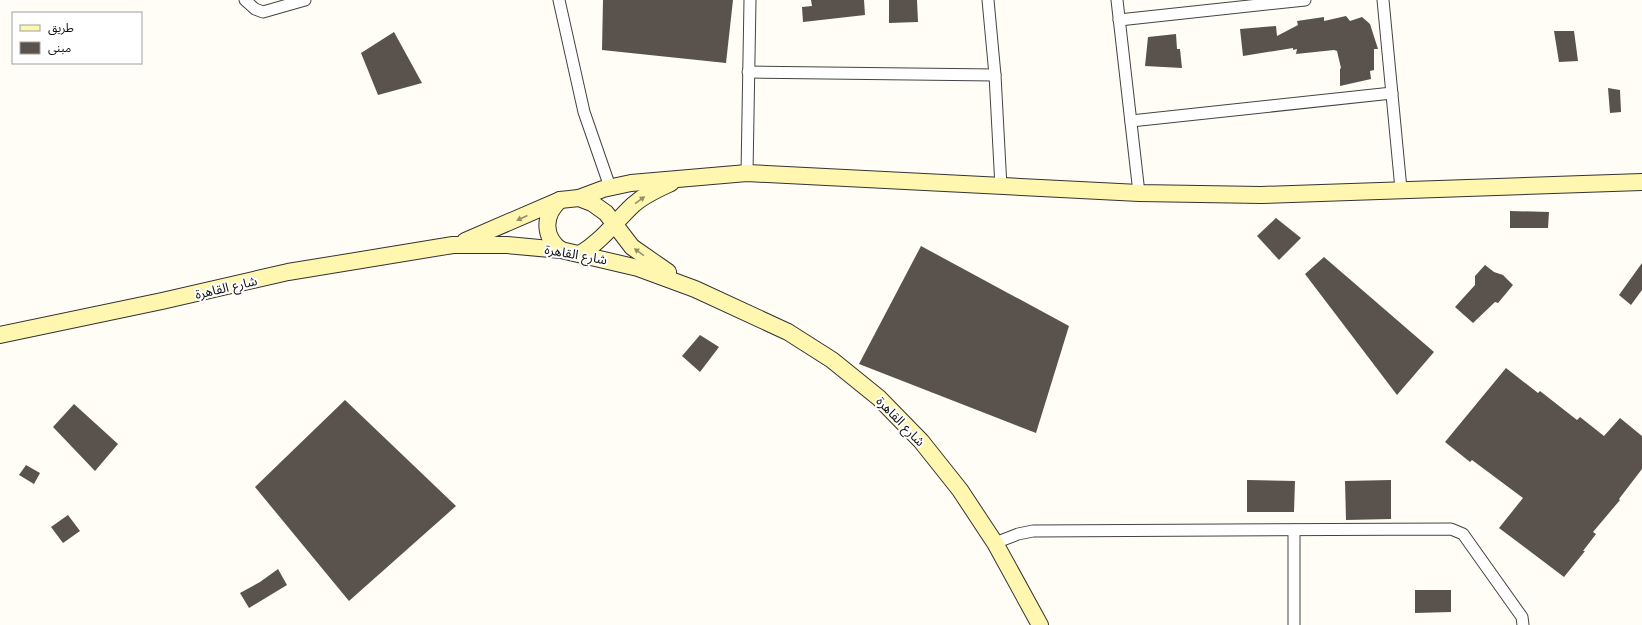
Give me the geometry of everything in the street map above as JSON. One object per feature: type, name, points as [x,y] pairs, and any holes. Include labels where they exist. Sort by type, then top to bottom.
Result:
[{"type":"main road","points":[[579,198],[610,187],[631,183],[747,173],[1139,193],[1261,195],[1642,182]]},
{"type":"main road","points":[[580,254],[595,244],[634,204],[658,188],[682,179]]},
{"type":"main road","name":"شارع القاهرة","points":[[453,245],[493,230],[560,200],[579,198],[599,208],[638,252],[694,289]]},
{"type":"main road","points":[[560,200],[551,210],[547,222],[549,236],[561,250]]},
{"type":"main road","name":"شارع القاهرة","points":[[0,335],[162,301],[288,272],[453,245],[507,245],[561,250],[638,268],[694,289],[788,332],[832,360],[873,393],[902,421],[940,463],[960,490],[995,543],[1040,625]]},
{"type":"street","points":[[245,0],[255,9],[263,12],[305,0]]},
{"type":"street","points":[[559,0],[584,112],[610,187]]},
{"type":"street","points":[[747,173],[750,0]]},
{"type":"street","points":[[988,0],[995,75],[1001,187]]},
{"type":"street","points":[[1117,0],[1139,193]]},
{"type":"street","points":[[1119,20],[1252,3],[1305,0]]},
{"type":"street","points":[[1383,0],[1400,190]]},
{"type":"street","points":[[748,72],[995,75]]},
{"type":"street","points":[[1131,121],[1392,93]]},
{"type":"street","points":[[995,543],[1018,534],[1033,531],[1444,528],[1458,530],[1467,540],[1522,617],[1523,625]]},
{"type":"street","points":[[1294,530],[1294,625]]},
{"type":"building","points":[[603,0],[733,0],[726,63],[602,50]]},
{"type":"building","points":[[811,0],[864,0],[865,15],[803,22],[802,7],[812,6]]},
{"type":"building","points":[[889,0],[917,0],[918,22],[889,23]]},
{"type":"building","points":[[1346,16],[1350,21],[1362,17],[1370,24],[1378,49],[1374,49],[1374,70],[1370,71],[1371,79],[1340,86],[1341,68],[1337,51],[1334,50],[1296,54],[1297,49],[1293,50],[1293,48],[1243,56],[1240,29],[1276,26],[1277,36],[1298,25],[1297,21],[1324,17],[1324,21]]},
{"type":"building","points":[[1554,31],[1574,31],[1578,61],[1559,62]]},
{"type":"building","points":[[394,32],[422,83],[378,95],[361,53]]},
{"type":"building","points":[[1176,34],[1177,49],[1180,49],[1182,68],[1145,66],[1148,37]]},
{"type":"building","points":[[1608,88],[1620,90],[1621,112],[1610,113]]},
{"type":"building","points":[[1510,211],[1549,212],[1548,228],[1510,228]]},
{"type":"building","points":[[1276,218],[1301,238],[1279,260],[1257,236]]},
{"type":"building","points":[[921,246],[1069,326],[1036,433],[859,364]]},
{"type":"building","points":[[1324,257],[1434,352],[1397,395],[1305,274]]},
{"type":"building","points":[[1642,263],[1642,290],[1631,305],[1619,295]]},
{"type":"building","points":[[1485,265],[1494,272],[1503,275],[1513,285],[1498,303],[1495,302],[1473,323],[1455,307],[1475,285],[1475,276]]},
{"type":"building","points":[[700,335],[719,347],[700,372],[682,356]]},
{"type":"building","points":[[1506,368],[1538,393],[1540,391],[1577,420],[1580,417],[1604,436],[1620,418],[1642,436],[1642,469],[1619,499],[1620,500],[1593,532],[1596,534],[1583,551],[1585,551],[1564,577],[1499,528],[1523,498],[1472,460],[1470,462],[1445,442]]},
{"type":"building","points":[[345,400],[456,506],[349,601],[255,487]]},
{"type":"building","points":[[74,404],[118,444],[95,471],[53,427]]},
{"type":"building","points":[[26,465],[40,473],[34,484],[19,475]]},
{"type":"building","points":[[1247,480],[1295,481],[1294,512],[1247,512]]},
{"type":"building","points":[[1391,480],[1391,519],[1346,520],[1345,481]]},
{"type":"building","points":[[68,515],[80,531],[63,543],[51,527]]},
{"type":"building","points":[[278,569],[287,585],[249,608],[240,593],[260,582]]},
{"type":"building","points":[[1415,590],[1451,590],[1451,612],[1415,613]]}]
